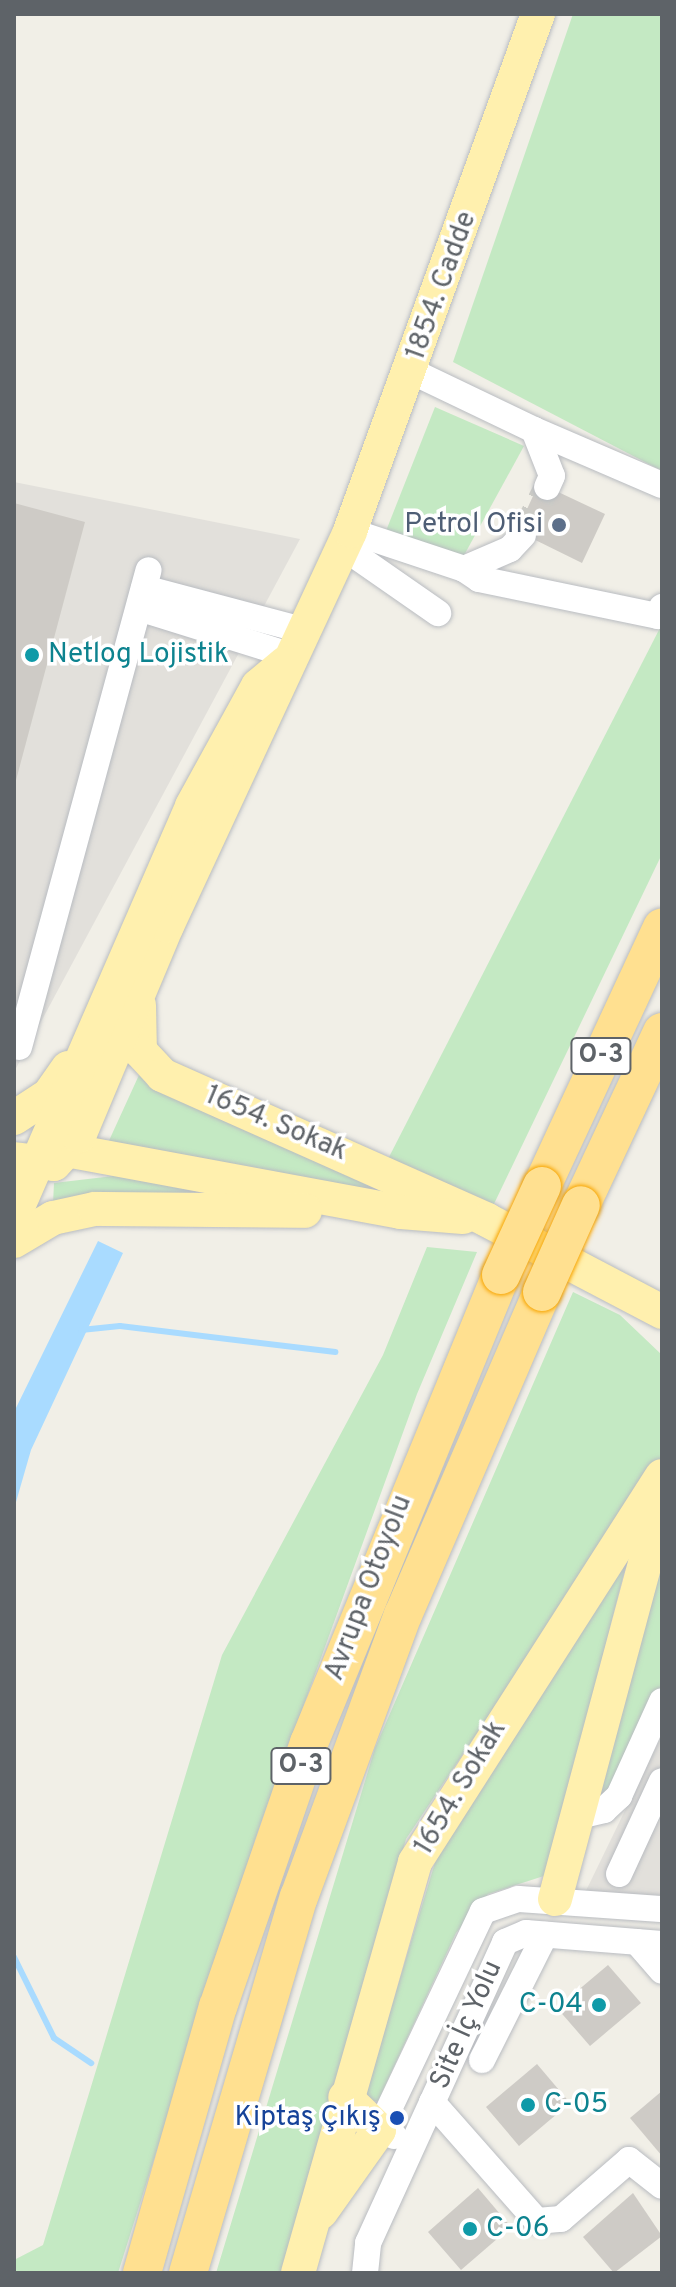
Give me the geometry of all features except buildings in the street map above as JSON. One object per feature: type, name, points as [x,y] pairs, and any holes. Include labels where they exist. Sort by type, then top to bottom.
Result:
[{"type":"highway","name":"Avrupa Otoyolu","points":[[142,2273],[218,2007],[309,1743],[501,1275],[662,927]]},
{"type":"highway","name":"Avrupa Otoyolu","points":[[188,2273],[299,1897],[403,1615],[542,1292],[662,1032]]},
{"type":"main road","name":"1854. Cadde","points":[[292,649],[344,544],[411,371],[538,14]]},
{"type":"main road","points":[[37,1152],[144,977],[278,698],[292,649]]},
{"type":"main road","points":[[14,1216],[37,1152],[192,806],[258,686],[292,649]]},
{"type":"main road","name":"1654. Sokak","points":[[144,977],[138,1042],[157,1072],[487,1220],[657,1303]]},
{"type":"main road","points":[[14,1118],[49,1095],[91,1035]]},
{"type":"main road","name":"1654. Sokak","points":[[37,1152],[401,1212],[487,1220]]},
{"type":"main road","points":[[14,1241],[53,1218],[95,1209],[401,1212]]},
{"type":"main road","name":"1654. Sokak","points":[[298,2273],[345,2097],[425,1842],[662,1476]]},
{"type":"main road","points":[[555,1899],[574,1817],[662,1500]]},
{"type":"main road","points":[[309,2229],[370,2144],[345,2097]]},
{"type":"street","points":[[411,371],[534,430],[662,485]]},
{"type":"street","points":[[534,430],[552,476],[547,487]]},
{"type":"street","points":[[464,569],[510,549],[523,535]]},
{"type":"street","points":[[344,544],[464,569],[479,579],[658,616],[662,607]]},
{"type":"street","points":[[344,544],[438,613]]},
{"type":"street","points":[[19,1047],[144,589],[292,649]]},
{"type":"street","points":[[574,1817],[594,1814],[619,1796],[662,1701]]},
{"type":"street","points":[[619,1874],[662,1781]]},
{"type":"street","points":[[370,2144],[478,1916],[508,1901],[555,1899],[662,1909]]},
{"type":"street","name":"Site İç Yolu","points":[[482,2060],[545,1935]]},
{"type":"street","name":"Site İç Yolu","points":[[365,2273],[366,2248],[505,1942],[545,1935],[650,1943],[662,1971]]},
{"type":"street","name":"Site İç Yolu","points":[[432,2102],[537,2221],[561,2219],[629,2160],[662,2186]]},
{"type":"street","points":[[370,2144],[412,2145]]},
{"type":"street","points":[[370,2144],[399,2174]]},
{"type":"shaded area","points":[[14,482],[300,539],[14,1072]]},
{"type":"shaded area","points":[[662,1735],[662,1908],[581,1901],[634,1792]]},
{"type":"green space","points":[[573,14],[662,14],[662,471],[453,362]]},
{"type":"green space","points":[[435,407],[524,446],[462,559],[384,536]]},
{"type":"green space","points":[[662,624],[662,854],[493,1206],[388,1159]]},
{"type":"green space","points":[[139,1075],[148,1085],[386,1192],[107,1145]]},
{"type":"green space","points":[[122,1175],[263,1202],[53,1204],[54,1183]]},
{"type":"green space","points":[[427,1247],[477,1252],[417,1394],[258,1831],[118,2273],[14,2273],[14,2260],[43,2245],[222,1655],[383,1355]]},
{"type":"green space","points":[[573,1292],[620,1315],[662,1355],[662,1457],[406,1839],[283,2273],[216,2273],[375,1748]]},
{"type":"green space","points":[[662,1500],[662,1701],[594,1814]]},
{"type":"green space","points":[[627,1561],[547,1875],[488,1894],[456,1933],[378,2101],[363,2101],[437,1856]]},
{"type":"water","points":[[98,1241],[123,1253],[31,1450],[14,1509],[14,1412]]},
{"type":"waterway","points":[[81,1330],[120,1326],[335,1352]]},
{"type":"waterway","points":[[14,1957],[54,2038],[91,2063]]},
{"type":"tunnel","points":[[523,535],[547,487]]},
{"type":"place","name":"Petrol Ofisi","points":[[559,525]]},
{"type":"place","name":"Netlog Lojistik","points":[[32,655]]},
{"type":"place","name":"C-04","points":[[599,2005]]},
{"type":"place","name":"C-05","points":[[528,2105]]},
{"type":"place","name":"Kiptaş Çıkış","points":[[397,2118]]},
{"type":"place","name":"C-06","points":[[470,2229]]}]
